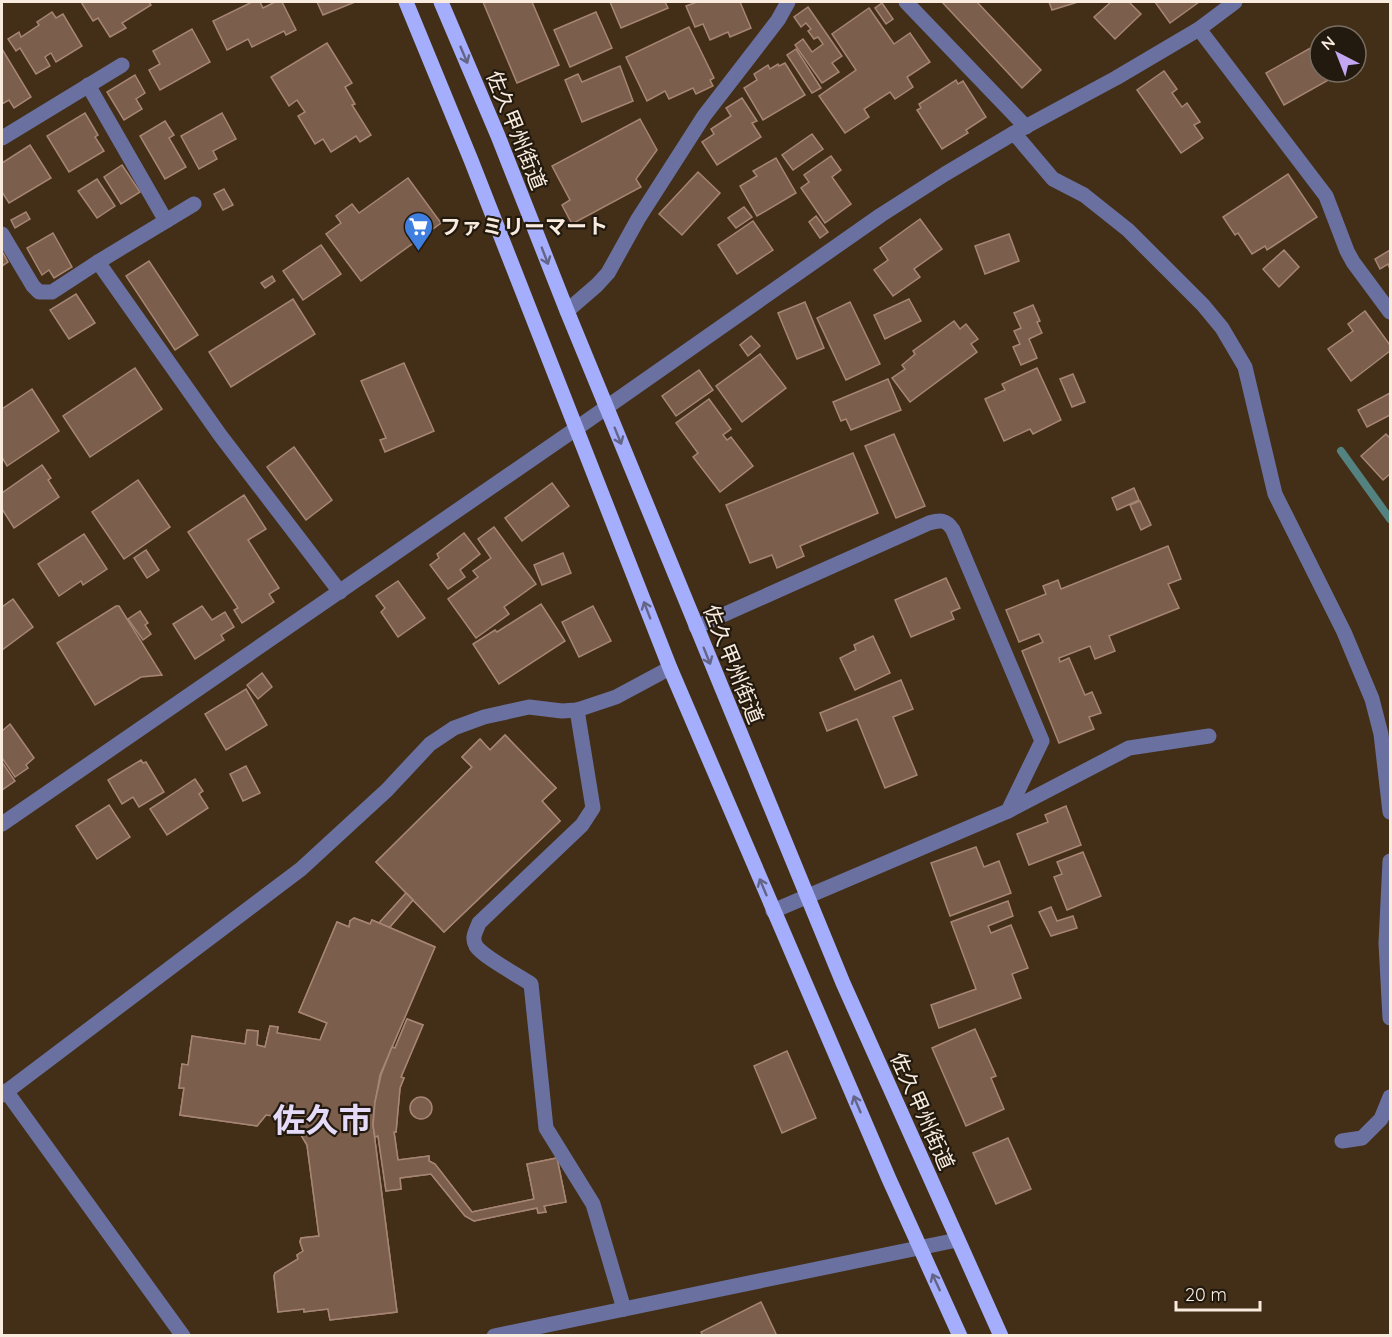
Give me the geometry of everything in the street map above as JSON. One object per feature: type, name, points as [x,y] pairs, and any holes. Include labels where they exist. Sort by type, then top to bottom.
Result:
[{"type":"main road","points":[[406,2],[471,160],[670,668],[773,911],[960,1335]]},
{"type":"main road","name":"佐久甲州街道","points":[[441,2],[498,136],[606,407],[843,983],[1001,1335]]},
{"type":"street","points":[[567,311],[608,273],[638,219],[704,116],[778,20],[788,2]]},
{"type":"street","points":[[906,2],[1020,130],[1053,179],[1084,195],[1128,230],[1203,305],[1222,328],[1245,367],[1275,494],[1344,632],[1372,699],[1382,744],[1390,812]]},
{"type":"street","points":[[2,824],[577,428],[881,215],[1020,130],[1116,78],[1199,29],[1235,2]]},
{"type":"street","points":[[1199,29],[1326,196],[1353,262],[1390,312]]},
{"type":"street","points":[[2,138],[123,65]]},
{"type":"street","points":[[88,85],[166,221]]},
{"type":"street","points":[[2,234],[33,286],[39,292],[52,292],[195,204]]},
{"type":"street","points":[[98,262],[220,435],[340,592]]},
{"type":"street","points":[[696,627],[929,523],[941,520],[948,523],[953,530],[1042,741],[1008,811]]},
{"type":"street","points":[[183,1335],[4,1093],[301,869],[387,790],[430,744],[454,728],[484,717],[530,707],[562,711],[577,710],[616,697],[670,668]]},
{"type":"street","points":[[577,710],[593,808],[582,825],[479,923],[473,936],[475,946],[483,953],[531,984],[546,1128],[593,1204],[624,1309]]},
{"type":"street","points":[[773,911],[808,898],[871,867],[1008,811],[1129,748],[1209,736]]},
{"type":"street","points":[[1390,861],[1386,943],[1390,1018]]},
{"type":"street","points":[[1342,1141],[1362,1138],[1381,1119],[1390,1097]]},
{"type":"street","points":[[494,1335],[957,1240]]},
{"type":"building","points":[[81,2],[149,2],[151,5],[122,23],[126,28],[110,37],[98,18],[93,21]]},
{"type":"building","points":[[252,2],[260,2],[263,8],[275,2],[282,2],[296,30],[286,35],[284,31],[252,47],[248,39],[227,50],[213,21]]},
{"type":"building","points":[[317,2],[355,2],[323,15]]},
{"type":"building","points":[[483,2],[532,2],[559,65],[517,83]]},
{"type":"building","points":[[610,2],[665,2],[668,8],[621,28]]},
{"type":"building","points":[[697,2],[740,2],[751,28],[730,37],[728,32],[710,40],[703,24],[695,27],[686,6]]},
{"type":"building","points":[[942,2],[977,2],[1041,70],[1022,88]]},
{"type":"building","points":[[1049,2],[1078,2],[1052,10]]},
{"type":"building","points":[[1111,2],[1129,2],[1141,14],[1115,39],[1094,17]]},
{"type":"building","points":[[1155,2],[1199,2],[1170,23]]},
{"type":"building","points":[[882,3],[893,19],[886,24],[875,8]]},
{"type":"building","points":[[808,7],[842,56],[832,63],[839,72],[822,83],[795,45],[803,39],[812,52],[823,44],[818,37],[814,39],[806,23],[801,27],[794,17]]},
{"type":"building","points":[[869,8],[894,44],[910,33],[930,62],[907,77],[913,87],[895,99],[890,92],[864,109],[869,117],[845,133],[819,96],[856,70],[832,34]]},
{"type":"building","points":[[52,12],[56,18],[63,14],[82,46],[56,62],[51,53],[45,57],[50,66],[36,74],[20,48],[16,51],[8,39],[19,32],[21,37],[39,25],[37,22]]},
{"type":"building","points":[[596,12],[612,48],[570,67],[554,30]]},
{"type":"building","points":[[689,27],[714,78],[710,80],[713,86],[696,94],[693,88],[669,99],[665,91],[647,101],[626,57]]},
{"type":"building","points":[[192,29],[210,62],[160,90],[149,70],[160,64],[153,51]]},
{"type":"building","points":[[327,43],[352,83],[345,87],[355,104],[352,105],[371,135],[360,142],[356,136],[331,152],[323,139],[315,144],[298,116],[305,112],[297,100],[289,106],[271,77]]},
{"type":"building","points":[[2,49],[31,97],[14,108],[9,100],[2,104]]},
{"type":"building","points":[[796,49],[821,88],[812,93],[787,55]]},
{"type":"building","points":[[1308,49],[1308,84],[1321,84],[1284,105],[1266,73]]},
{"type":"building","points":[[785,63],[805,95],[763,120],[744,88],[757,80],[754,74],[768,65],[770,69]]},
{"type":"building","points":[[620,66],[633,101],[582,122],[565,80],[578,74],[582,82]]},
{"type":"building","points":[[1164,71],[1177,89],[1172,93],[1182,107],[1187,103],[1200,122],[1194,125],[1203,138],[1181,153],[1137,90]]},
{"type":"building","points":[[135,75],[145,93],[136,99],[142,109],[124,120],[107,92]]},
{"type":"building","points":[[956,80],[958,84],[963,81],[986,117],[966,130],[968,133],[942,149],[917,110],[921,108],[919,104]]},
{"type":"building","points":[[742,98],[757,121],[752,123],[761,137],[717,165],[702,142],[714,134],[711,129],[731,116],[726,108]]},
{"type":"building","points":[[85,113],[104,151],[69,172],[47,136]]},
{"type":"building","points":[[222,113],[236,139],[213,151],[217,159],[199,169],[181,136]]},
{"type":"building","points":[[640,119],[657,150],[636,179],[641,187],[572,224],[562,205],[570,200],[552,166]]},
{"type":"building","points":[[165,121],[174,135],[169,138],[186,167],[165,179],[140,136]]},
{"type":"building","points":[[812,134],[823,149],[793,170],[782,155]]},
{"type":"building","points":[[30,145],[51,178],[9,203],[2,192],[2,163]]},
{"type":"building","points":[[831,156],[841,170],[832,177],[851,204],[825,223],[801,188],[809,182],[804,175]]},
{"type":"building","points":[[776,158],[796,193],[757,216],[740,186],[757,176],[753,171]]},
{"type":"building","points":[[122,165],[140,192],[121,204],[104,177]]},
{"type":"building","points":[[698,172],[720,193],[682,235],[659,214]]},
{"type":"building","points":[[1288,174],[1317,217],[1267,250],[1265,246],[1252,254],[1238,233],[1235,235],[1223,217]]},
{"type":"building","points":[[408,178],[441,223],[361,281],[326,234],[341,223],[336,216],[352,204],[359,213]]},
{"type":"building","points":[[97,179],[115,206],[97,218],[78,191]]},
{"type":"building","points":[[224,189],[233,205],[223,210],[214,194]]},
{"type":"building","points":[[744,207],[752,217],[736,228],[728,218]]},
{"type":"building","points":[[26,212],[30,219],[15,228],[11,220]]},
{"type":"building","points":[[816,216],[828,232],[820,238],[809,222]]},
{"type":"building","points":[[920,219],[942,249],[914,269],[920,277],[893,296],[874,270],[888,260],[880,248]]},
{"type":"building","points":[[753,221],[773,250],[737,274],[718,245]]},
{"type":"building","points":[[53,233],[72,267],[54,278],[49,270],[42,275],[27,248]]},
{"type":"building","points":[[1009,234],[1019,261],[985,274],[975,246]]},
{"type":"building","points":[[321,245],[341,274],[303,300],[283,271]]},
{"type":"building","points":[[1284,250],[1299,267],[1279,287],[1263,269]]},
{"type":"building","points":[[1390,250],[1390,269],[1388,264],[1380,269],[1375,259]]},
{"type":"building","points":[[2,251],[8,262],[2,266]]},
{"type":"building","points":[[149,261],[198,335],[175,350],[126,276]]},
{"type":"building","points":[[272,276],[275,281],[265,288],[261,283]]},
{"type":"building","points":[[76,294],[95,323],[69,339],[50,310]]},
{"type":"building","points":[[293,299],[315,334],[231,387],[209,352]]},
{"type":"building","points":[[909,299],[921,321],[885,339],[874,315]]},
{"type":"building","points":[[805,302],[824,348],[797,359],[778,313]]},
{"type":"building","points":[[850,302],[880,364],[846,380],[817,318]]},
{"type":"building","points":[[1033,305],[1042,333],[1029,339],[1037,358],[1021,365],[1013,347],[1020,344],[1014,331],[1021,328],[1014,313]]},
{"type":"building","points":[[1365,311],[1390,345],[1390,351],[1351,381],[1328,349],[1353,331],[1348,324]]},
{"type":"building","points":[[954,321],[960,329],[966,324],[978,339],[971,344],[977,352],[910,402],[892,378],[905,369],[902,365],[915,354],[913,351]]},
{"type":"building","points":[[751,336],[760,346],[748,356],[740,345]]},
{"type":"building","points":[[760,354],[786,388],[742,422],[716,386]]},
{"type":"building","points":[[404,363],[434,431],[385,452],[380,440],[386,438],[361,381]]},
{"type":"building","points":[[135,368],[162,409],[90,457],[63,416]]},
{"type":"building","points":[[1037,368],[1061,420],[1033,434],[1030,429],[1004,441],[985,399],[1005,390],[1002,384]]},
{"type":"building","points":[[699,370],[713,390],[676,416],[662,396]]},
{"type":"building","points":[[1073,374],[1085,402],[1072,407],[1060,379]]},
{"type":"building","points":[[888,379],[901,410],[851,430],[846,419],[841,421],[833,402]]},
{"type":"building","points":[[32,389],[59,431],[7,466],[2,457],[2,409]]},
{"type":"building","points":[[1390,393],[1390,415],[1367,427],[1358,410]]},
{"type":"building","points":[[709,399],[731,429],[723,435],[727,440],[731,437],[753,466],[720,492],[693,457],[698,453],[676,423]]},
{"type":"building","points":[[894,434],[925,506],[896,518],[865,446]]},
{"type":"building","points":[[1386,434],[1390,438],[1390,474],[1383,480],[1361,456]]},
{"type":"building","points":[[294,447],[332,500],[306,520],[267,467]]},
{"type":"building","points":[[853,453],[878,513],[800,546],[804,556],[777,568],[772,555],[750,563],[726,505]]},
{"type":"building","points":[[42,465],[51,478],[48,480],[59,497],[14,528],[2,509],[2,493]]},
{"type":"building","points":[[138,480],[170,527],[124,559],[92,512]]},
{"type":"building","points":[[552,483],[569,506],[522,541],[505,518]]},
{"type":"building","points":[[1134,488],[1139,500],[1117,510],[1112,498]]},
{"type":"building","points":[[244,495],[266,529],[248,540],[279,588],[269,594],[274,602],[242,623],[234,610],[238,608],[188,532]]},
{"type":"building","points":[[1140,501],[1151,525],[1141,530],[1130,505]]},
{"type":"building","points":[[494,527],[536,584],[504,607],[509,614],[476,638],[448,599],[478,577],[473,571],[491,558],[478,539]]},
{"type":"building","points":[[464,533],[480,554],[460,570],[465,577],[448,589],[430,565],[439,558],[437,554]]},
{"type":"building","points":[[84,534],[107,569],[83,585],[81,581],[59,596],[38,564]]},
{"type":"building","points":[[1168,546],[1181,579],[1168,584],[1179,608],[1109,636],[1115,651],[1095,659],[1090,646],[1059,658],[1060,662],[1069,658],[1085,695],[1092,692],[1101,713],[1089,717],[1094,729],[1059,743],[1022,651],[1043,642],[1039,634],[1019,642],[1006,610],[1046,594],[1043,586],[1058,580],[1061,589]]},
{"type":"building","points":[[146,550],[159,570],[147,578],[134,558]]},
{"type":"building","points":[[563,553],[571,573],[542,585],[534,565]]},
{"type":"building","points":[[946,578],[960,608],[951,612],[954,619],[911,637],[895,600]]},
{"type":"building","points":[[398,581],[425,618],[398,637],[381,612],[385,608],[376,596]]},
{"type":"building","points":[[13,599],[33,627],[2,650],[2,607]]},
{"type":"building","points":[[541,604],[565,641],[499,684],[473,644],[495,630],[497,632]]},
{"type":"building","points":[[119,606],[162,675],[141,677],[95,705],[57,643]]},
{"type":"building","points":[[202,606],[212,620],[225,612],[234,627],[221,635],[224,640],[195,659],[173,624]]},
{"type":"building","points":[[593,606],[611,641],[579,657],[562,622]]},
{"type":"building","points":[[140,611],[148,623],[145,625],[151,634],[143,640],[128,619]]},
{"type":"building","points":[[873,636],[890,673],[855,690],[840,658],[856,650],[854,645]]},
{"type":"building","points":[[262,673],[272,687],[258,699],[247,685]]},
{"type":"building","points":[[901,680],[913,709],[893,717],[917,775],[885,788],[857,719],[827,731],[820,713]]},
{"type":"building","points":[[246,689],[267,725],[226,750],[205,714]]},
{"type":"building","points":[[10,724],[34,758],[26,765],[28,768],[15,777],[2,758],[2,731]]},
{"type":"building","points":[[505,735],[556,788],[542,801],[560,821],[444,932],[376,862],[472,767],[462,757],[480,739],[490,750]]},
{"type":"building","points":[[505,735],[556,788],[542,801],[560,821],[444,932],[376,862],[472,767],[462,757],[480,739],[490,750]]},
{"type":"building","points":[[141,760],[143,763],[146,762],[164,792],[139,807],[133,797],[122,804],[108,780]]},
{"type":"building","points":[[2,762],[15,781],[2,790]]},
{"type":"building","points":[[246,766],[260,793],[243,801],[230,774]]},
{"type":"building","points":[[195,779],[203,791],[199,794],[208,808],[167,835],[150,809]]},
{"type":"building","points":[[109,805],[130,837],[97,859],[76,826]]},
{"type":"building","points":[[1066,806],[1081,845],[1029,865],[1017,834],[1048,822],[1045,815]]},
{"type":"building","points":[[976,847],[984,867],[999,861],[1011,893],[950,916],[931,863]]},
{"type":"building","points":[[1083,852],[1101,896],[1067,910],[1054,877],[1062,874],[1057,862]]},
{"type":"building","points":[[406,893],[413,900],[389,928],[379,923]]},
{"type":"building","points":[[406,893],[413,900],[389,928],[379,923]]},
{"type":"building","points":[[1008,901],[1013,916],[988,926],[991,933],[1011,925],[1028,968],[1012,974],[1021,998],[939,1028],[931,1005],[976,989],[951,922]]},
{"type":"building","points":[[1051,907],[1057,921],[1073,916],[1077,928],[1051,936],[1039,912]]},
{"type":"building","points":[[354,918],[370,924],[372,920],[435,947],[380,1075],[375,1103],[373,1125],[397,1312],[330,1320],[328,1309],[278,1312],[275,1273],[298,1259],[297,1255],[303,1251],[301,1238],[319,1236],[307,1145],[291,1118],[266,1115],[257,1126],[180,1115],[184,1088],[179,1088],[182,1064],[188,1065],[192,1036],[245,1044],[247,1030],[258,1031],[257,1045],[265,1047],[270,1026],[278,1027],[277,1033],[320,1040],[327,1023],[299,1012],[337,922],[349,927],[350,921]]},
{"type":"building","points":[[354,918],[370,924],[372,920],[435,947],[380,1075],[375,1103],[373,1125],[397,1312],[330,1320],[328,1309],[278,1312],[275,1273],[298,1259],[297,1255],[303,1251],[301,1238],[319,1236],[307,1145],[291,1118],[266,1115],[257,1126],[180,1115],[184,1088],[179,1088],[182,1064],[188,1065],[192,1036],[245,1044],[247,1030],[258,1031],[257,1045],[265,1047],[270,1026],[278,1027],[277,1033],[320,1040],[327,1023],[299,1012],[337,922],[349,927],[350,921]]},
{"type":"building","points":[[407,1019],[423,1025],[401,1077],[404,1078],[400,1088],[396,1132],[394,1132],[398,1160],[429,1156],[429,1161],[435,1164],[472,1212],[534,1199],[527,1164],[557,1158],[566,1202],[544,1206],[546,1212],[538,1213],[537,1208],[474,1221],[465,1216],[431,1174],[400,1178],[401,1189],[386,1191],[378,1136],[375,1137],[373,1125],[375,1102],[381,1075],[392,1047],[395,1048]]},
{"type":"building","points":[[407,1019],[423,1025],[401,1077],[404,1078],[400,1088],[396,1132],[394,1132],[398,1160],[429,1156],[429,1161],[435,1164],[472,1212],[534,1199],[527,1164],[557,1158],[566,1202],[544,1206],[546,1212],[538,1213],[537,1208],[474,1221],[465,1216],[431,1174],[400,1178],[401,1189],[386,1191],[378,1136],[375,1137],[373,1125],[375,1102],[381,1075],[392,1047],[395,1048]]},
{"type":"building","points":[[975,1029],[996,1076],[991,1078],[1004,1109],[966,1126],[932,1048]]},
{"type":"building","points":[[787,1051],[816,1118],[782,1133],[754,1066]]},
{"type":"building","points":[[421,1097],[429,1100],[432,1108],[429,1116],[421,1119],[413,1116],[410,1108],[413,1100]]},
{"type":"building","points":[[1008,1138],[1031,1189],[996,1204],[973,1153]]},
{"type":"building","points":[[761,1302],[777,1336],[703,1336],[701,1332]]},
{"type":"waterway","points":[[1341,451],[1390,519]]},
{"type":"place","name":"ファミリーマート","points":[[419,252]]},
{"type":"district","name":"佐久市","points":[[322,1119]]}]
